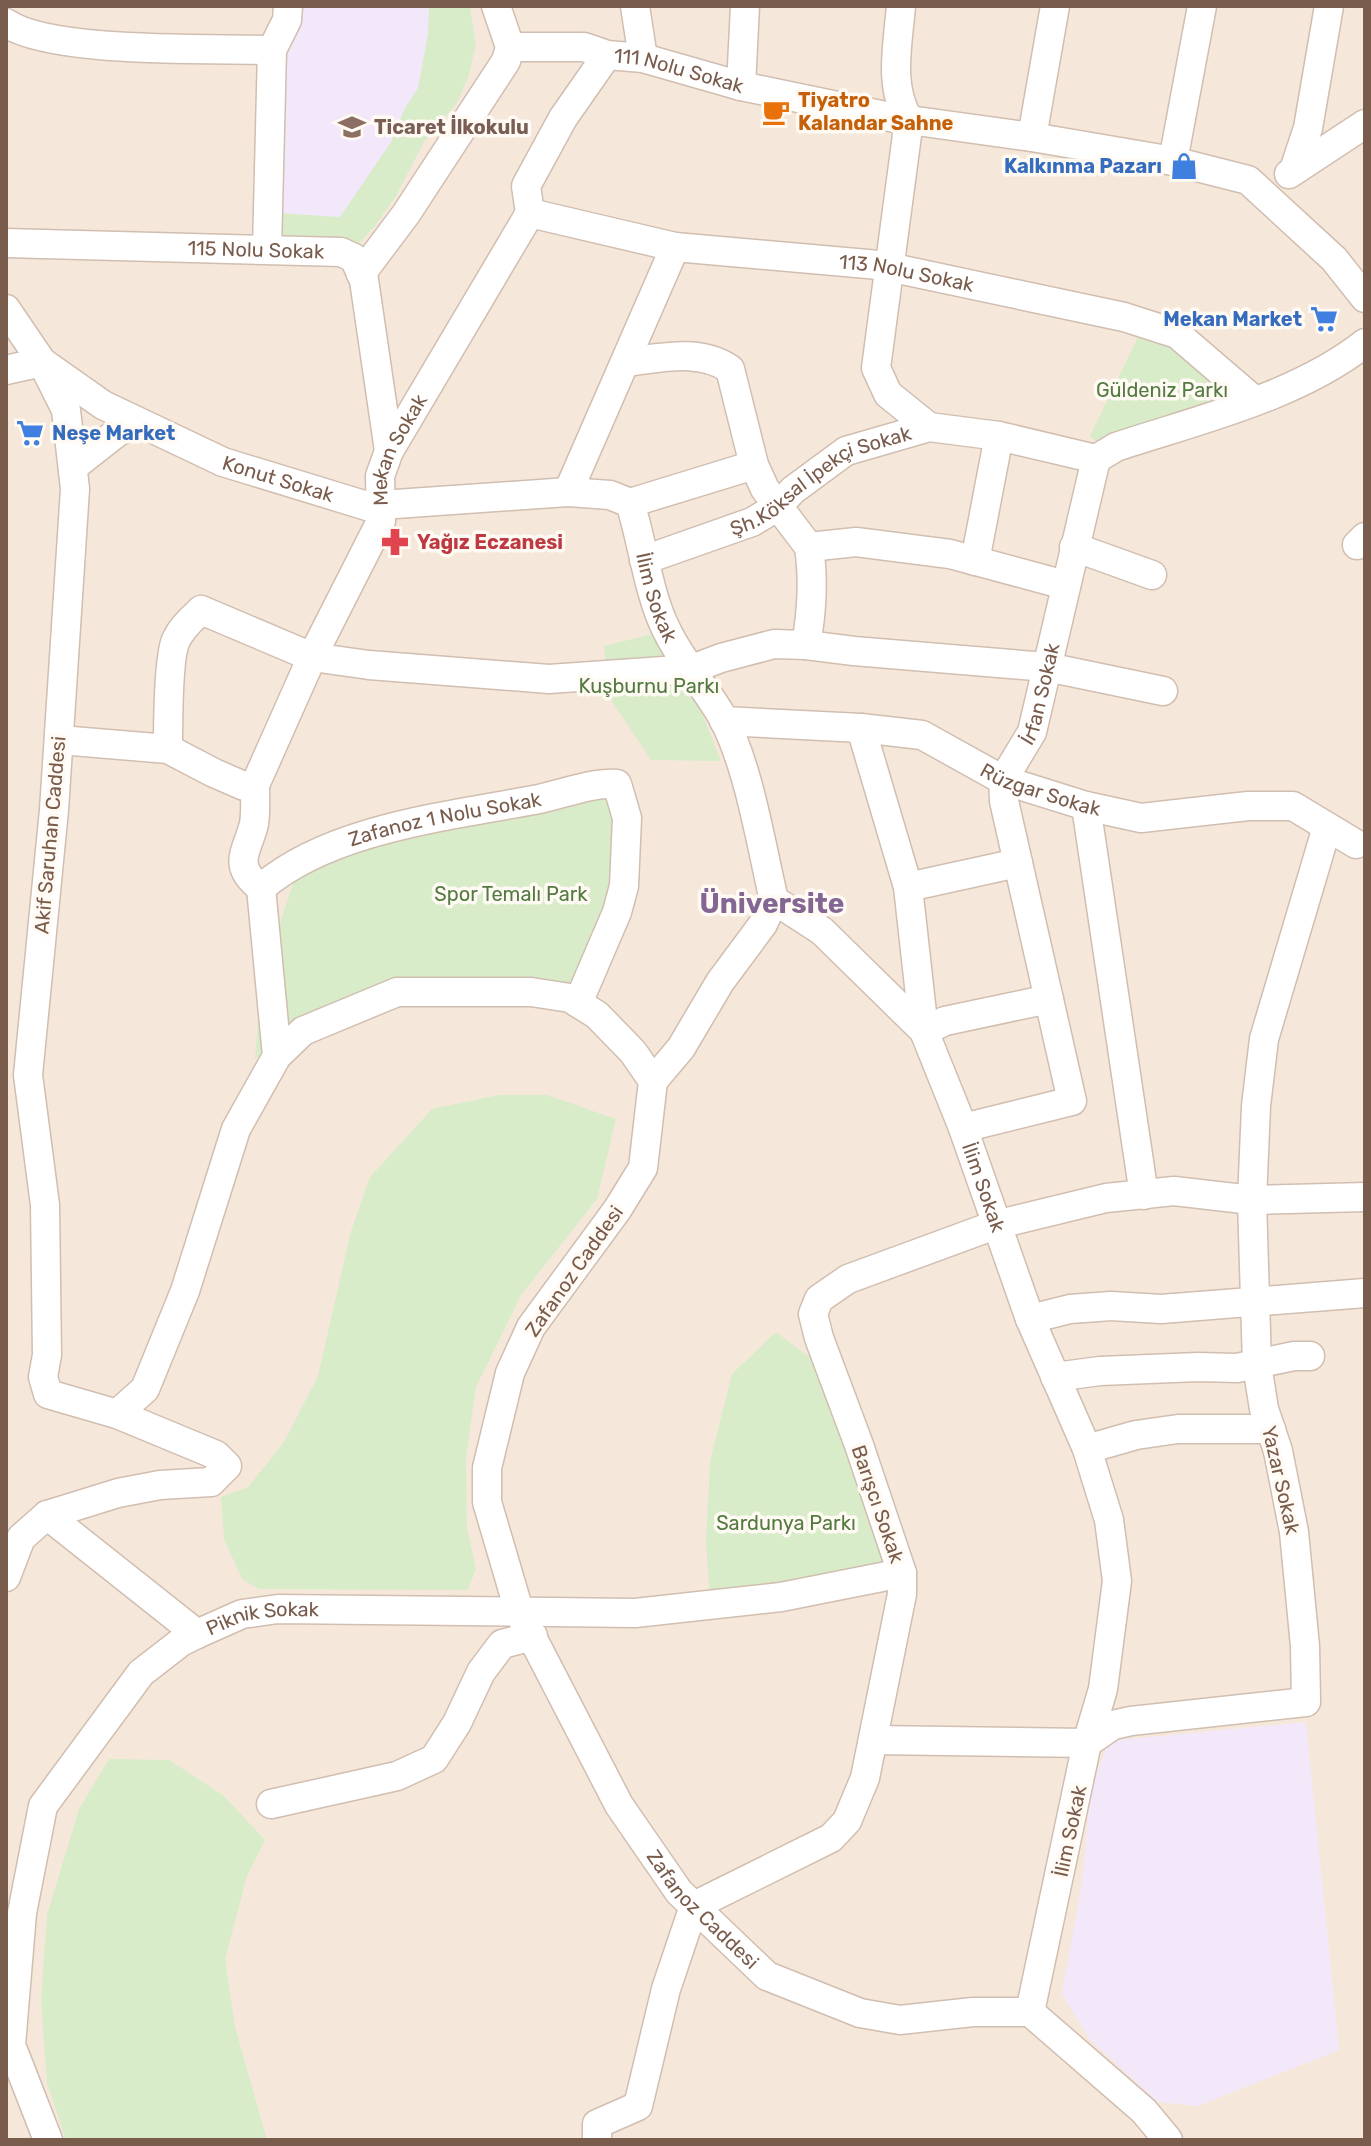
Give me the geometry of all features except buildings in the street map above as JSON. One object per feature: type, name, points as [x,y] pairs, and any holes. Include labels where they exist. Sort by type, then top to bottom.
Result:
[{"type":"street","points":[[267,249],[272,50],[287,20],[288,6]]},
{"type":"street","points":[[389,451],[361,274],[406,214],[506,61],[510,47],[496,6]]},
{"type":"street","points":[[635,6],[643,58]]},
{"type":"street","points":[[741,86],[745,6]]},
{"type":"street","points":[[901,6],[896,66],[900,105],[909,120],[876,368],[888,394],[929,427]]},
{"type":"street","points":[[1032,137],[1055,6]]},
{"type":"street","points":[[1173,161],[1202,6]]},
{"type":"street","points":[[1294,170],[1308,128],[1329,6]]},
{"type":"street","points":[[6,23],[16,30],[85,44],[272,50]]},
{"type":"street","name":"111 Nolu Sokak","points":[[510,47],[584,47],[607,55],[643,58],[741,86],[909,120],[1173,161],[1248,180],[1362,286]]},
{"type":"street","points":[[530,213],[526,186],[563,118],[607,55]]},
{"type":"street","points":[[1262,192],[1365,124]]},
{"type":"street","name":"113 Nolu Sokak","points":[[530,213],[675,247],[891,268],[1124,317],[1177,334],[1255,401]]},
{"type":"street","name":"Mekan Sokak","points":[[255,785],[312,657],[381,521],[380,476],[389,451],[530,213]]},
{"type":"street","name":"115 Nolu Sokak","points":[[6,243],[341,252],[354,258],[361,274]]},
{"type":"street","points":[[675,247],[568,492],[610,495],[630,503],[754,465]]},
{"type":"street","name":"Akif Saruhan Caddesi","points":[[6,309],[42,362],[66,410],[75,489],[60,740],[28,1075],[45,1205],[47,1355],[43,1377],[48,1394],[117,1414]]},
{"type":"street","points":[[1096,459],[1116,447],[1255,401],[1341,362],[1365,343]]},
{"type":"street","points":[[626,362],[684,355],[714,358],[730,369],[754,465],[777,507],[809,547],[813,570],[812,612],[806,645]]},
{"type":"street","points":[[6,370],[42,362]]},
{"type":"street","name":"Konut Sokak","points":[[42,362],[103,405],[223,462],[367,506],[568,492]]},
{"type":"street","points":[[73,467],[119,431],[139,423]]},
{"type":"street","name":"Şh.Köksal İpekçi Sokak","points":[[644,560],[752,522],[777,507],[793,490],[846,451],[929,427],[999,436],[1096,459]]},
{"type":"street","points":[[975,561],[999,436]]},
{"type":"street","name":"İrfan Sokak","points":[[1003,780],[1032,732],[1096,459]]},
{"type":"street","name":"İlim Sokak","points":[[630,503],[666,631],[724,721],[746,782],[774,900],[822,931],[924,1031],[963,1128],[1030,1319],[1087,1449],[1109,1520],[1117,1581],[1103,1689],[1087,1743],[1030,2012]]},
{"type":"street","points":[[809,547],[856,542],[950,554],[1065,585]]},
{"type":"street","points":[[1074,547],[1152,575]]},
{"type":"street","points":[[168,749],[175,643],[184,627],[201,610],[312,657],[369,665],[549,679],[692,669],[774,644],[806,645],[1047,667],[1163,691]]},
{"type":"street","name":"Rüzgar Sokak","points":[[724,721],[861,728],[922,735],[1003,780],[1086,806],[1141,818],[1248,806],[1293,806],[1356,844]]},
{"type":"street","points":[[861,728],[908,887],[924,1031],[945,1021],[1049,999]]},
{"type":"street","points":[[60,740],[168,749],[244,786],[255,785],[254,825],[245,844],[243,862],[249,879],[261,888],[277,1056]]},
{"type":"street","points":[[963,1128],[1072,1101],[1004,801],[1003,780]]},
{"type":"street","name":"Zafanoz 1 Nolu Sokak","points":[[261,888],[276,875],[316,851],[412,824],[604,783],[617,784],[627,818],[624,886],[617,912],[578,1003]]},
{"type":"street","points":[[1086,806],[1144,1195]]},
{"type":"street","name":"Yazar Sokak","points":[[1087,1743],[1113,1725],[1131,1721],[1306,1702],[1305,1646],[1294,1532],[1278,1451],[1264,1409],[1257,1365],[1252,1200],[1256,1106],[1264,1039],[1327,827]]},
{"type":"street","points":[[908,887],[1018,863]]},
{"type":"street","points":[[6,1577],[21,1538],[47,1515],[118,1493],[160,1485],[211,1482],[227,1466],[216,1455],[117,1414],[145,1389],[185,1291],[236,1129],[277,1056],[303,1031],[397,992],[531,992],[570,998],[597,1015],[633,1052],[653,1081],[681,1048],[720,982],[763,924],[774,900]]},
{"type":"street","name":"Zafanoz Caddesi","points":[[653,1081],[643,1168],[617,1210],[531,1327],[506,1387],[487,1468],[487,1502],[527,1625],[619,1805],[679,1892],[767,1976],[860,2013],[900,2020],[973,2012],[1030,2012]]},
{"type":"street","name":"Barışcı Sokak","points":[[694,1906],[831,1838],[847,1821],[865,1778],[873,1740],[902,1594],[902,1573],[819,1338],[813,1314],[819,1299],[848,1279],[995,1225],[1106,1198],[1174,1191],[1252,1200],[1365,1197]]},
{"type":"street","points":[[1030,1319],[1084,1308],[1161,1309],[1365,1293]]},
{"type":"street","points":[[1055,1377],[1100,1371],[1257,1365],[1294,1356],[1310,1356]]},
{"type":"street","points":[[1087,1449],[1136,1435],[1178,1429],[1271,1429]]},
{"type":"street","points":[[47,1515],[197,1634]]},
{"type":"street","name":"Piknik Sokak","points":[[48,2140],[11,2045],[22,1913],[43,1806],[141,1673],[181,1642],[242,1614],[278,1609],[489,1611],[527,1625],[781,1597],[902,1573]]},
{"type":"street","points":[[271,1804],[397,1776],[434,1759],[457,1723],[481,1672],[502,1644],[527,1625]]},
{"type":"street","points":[[873,1740],[1087,1743]]},
{"type":"street","points":[[597,2140],[597,2124],[638,2106],[666,1989],[694,1906]]},
{"type":"street","points":[[1030,2012],[1144,2111],[1168,2140]]},
{"type":"shaded area","points":[[6,6],[1365,6],[1365,2140],[6,2140]]},
{"type":"shaded area","name":"Ticaret İlkokulu","points":[[297,6],[470,6],[476,44],[469,75],[457,103],[424,142],[396,196],[375,226],[276,237],[267,111]]},
{"type":"shaded area","points":[[1306,1722],[1339,2050],[1198,2106],[1158,2102],[1090,2040],[1062,1994],[1082,1883],[1091,1789],[1109,1741]]},
{"type":"green space","points":[[429,6],[470,6],[476,44],[469,75],[457,103],[424,142],[396,196],[356,246],[276,237],[263,212],[340,217],[391,142],[405,108],[418,88],[428,34]]},
{"type":"green space","name":"Güldeniz Parkı","points":[[1141,331],[1176,340],[1242,410],[1110,452],[1090,436]]},
{"type":"green space","name":"Kuşburnu Parkı","points":[[669,630],[721,761],[651,760],[611,700],[604,646]]},
{"type":"green space","name":"Spor Temalı Park","points":[[604,771],[632,831],[584,989],[343,1002],[255,1059],[261,980],[297,872]]},
{"type":"green space","points":[[499,1095],[547,1095],[616,1119],[597,1199],[521,1295],[476,1387],[466,1457],[467,1528],[476,1569],[468,1590],[259,1589],[242,1579],[224,1539],[221,1497],[248,1487],[284,1442],[318,1376],[351,1231],[370,1177],[432,1109]]},
{"type":"green space","name":"Sardunya Parkı","points":[[776,1332],[816,1362],[891,1577],[711,1615],[706,1541],[710,1461],[732,1374]]},
{"type":"green space","points":[[109,1759],[169,1760],[223,1795],[265,1840],[247,1876],[225,1959],[235,2027],[267,2140],[66,2140],[47,2083],[41,2000],[47,1915],[79,1809]]},
{"type":"place","name":"Tiyatro Kalandar Sahne","points":[[776,112]]},
{"type":"place","name":"Ticaret İlkokulu","points":[[352,127]]},
{"type":"place","name":"Kalkınma Pazarı","points":[[1184,166]]},
{"type":"place","name":"Mekan Market","points":[[1324,319]]},
{"type":"place","name":"Neşe Market","points":[[30,433]]},
{"type":"place","name":"Yağız Eczanesi","points":[[395,542]]},
{"type":"district","name":"Üniversite","points":[[772,903]]}]
